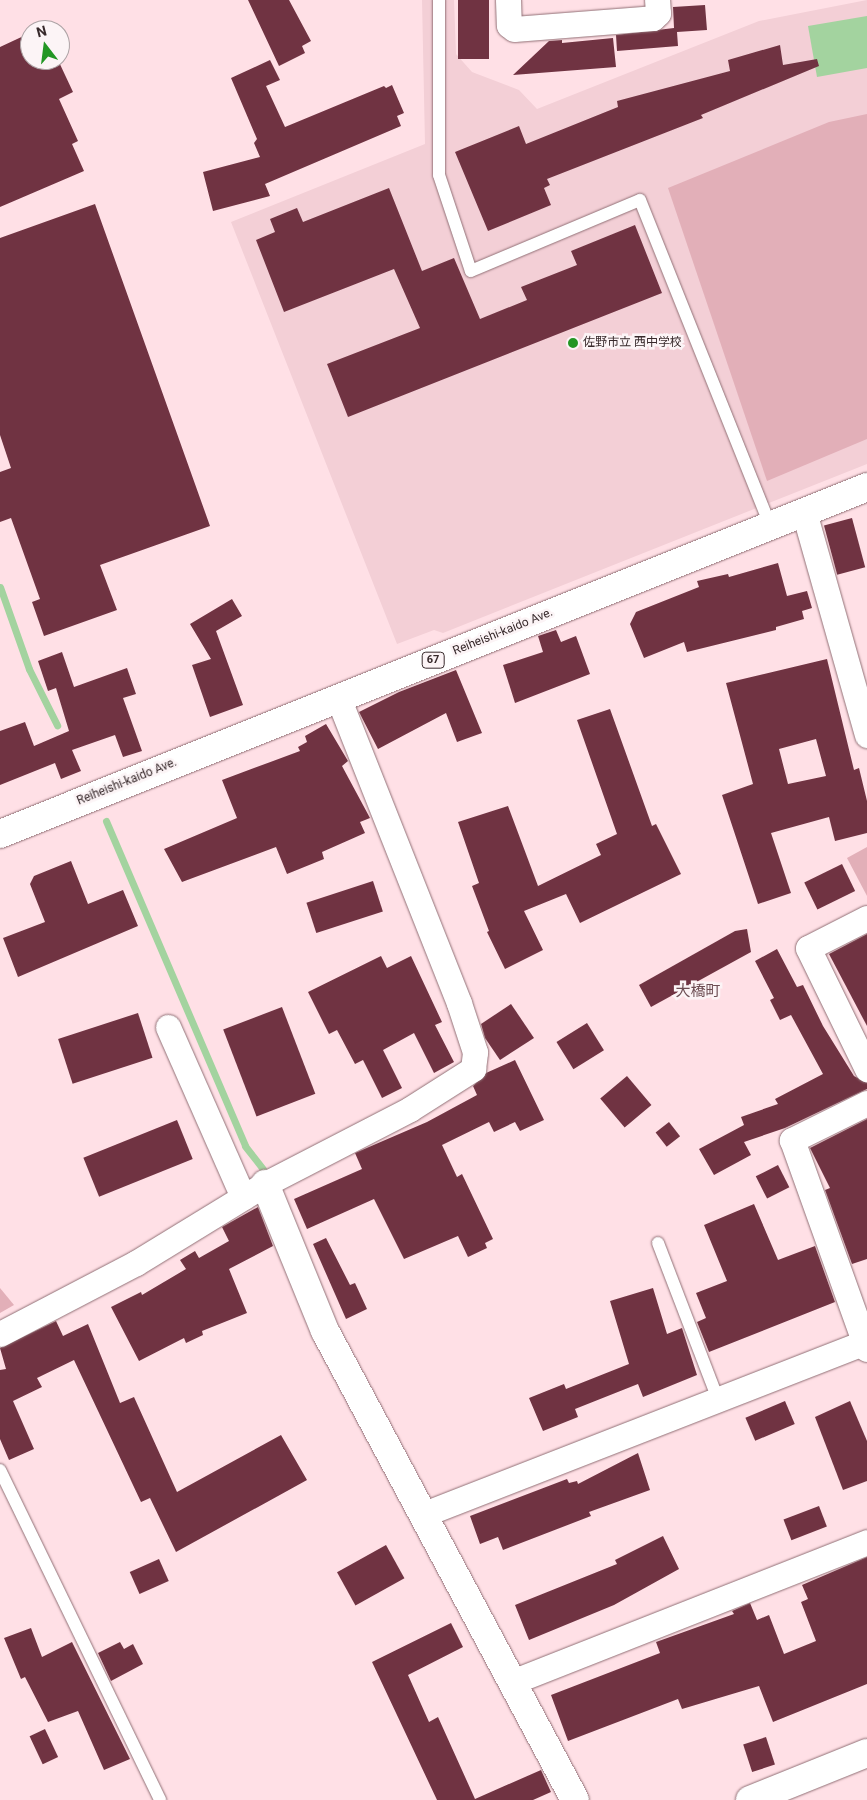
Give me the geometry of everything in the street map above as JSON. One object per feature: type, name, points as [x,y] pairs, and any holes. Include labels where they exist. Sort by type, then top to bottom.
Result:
[{"type":"main road","name":"Reiheishi-kaido Ave.","points":[[0,834],[867,487]]},
{"type":"main road","points":[[254,1190],[325,1331],[575,1800]]},
{"type":"main road","points":[[750,1800],[867,1753]]},
{"type":"street","points":[[508,0],[509,25],[514,29],[653,18],[658,13],[657,0]]},
{"type":"street","points":[[804,512],[867,735]]},
{"type":"street","points":[[0,1334],[136,1263],[254,1190],[410,1109],[473,1069],[476,1052],[459,1003],[338,698]]},
{"type":"street","points":[[867,918],[808,948],[867,1069]]},
{"type":"street","points":[[168,1027],[254,1190]]},
{"type":"street","points":[[424,1514],[866,1344],[792,1140],[867,1103]]},
{"type":"street","points":[[512,1682],[867,1542]]},
{"type":"lane","points":[[439,0],[439,175],[471,271],[640,200],[770,525]]},
{"type":"lane","points":[[658,1243],[718,1400]]},
{"type":"lane","points":[[0,1470],[160,1800]]},
{"type":"shaded area","name":"佐野市立 西中学校","points":[[422,0],[454,0],[456,54],[472,72],[519,90],[537,109],[759,21],[867,0],[867,464],[443,633],[434,630],[397,644],[231,222],[425,144]]},
{"type":"shaded area","points":[[867,16],[867,68],[817,77],[808,26]]},
{"type":"shaded area","points":[[867,114],[867,439],[767,481],[668,188],[829,122]]},
{"type":"shaded area","points":[[867,847],[867,896],[847,858]]},
{"type":"shaded area","points":[[0,1288],[14,1305],[0,1313]]},
{"type":"building","points":[[248,0],[289,0],[311,41],[302,46],[305,53],[279,66]]},
{"type":"building","points":[[458,0],[489,0],[489,59],[458,59]]},
{"type":"building","points":[[705,5],[707,30],[677,32],[678,46],[617,51],[616,35],[674,28],[673,7]]},
{"type":"building","points":[[20,38],[20,70],[63,70],[73,92],[59,99],[78,141],[72,144],[84,171],[0,207],[0,47]]},
{"type":"building","points":[[613,38],[616,67],[513,75],[549,41],[562,40],[562,43]]},
{"type":"building","points":[[780,45],[783,65],[817,59],[819,66],[701,115],[703,118],[547,179],[550,185],[544,188],[551,205],[488,231],[455,152],[519,126],[526,144],[618,107],[617,101],[730,71],[728,60]]},
{"type":"building","points":[[270,60],[280,80],[266,86],[285,127],[384,86],[386,88],[392,85],[404,113],[397,116],[401,126],[265,184],[270,196],[213,211],[203,172],[260,157],[254,143],[257,139],[231,78]]},
{"type":"building","points":[[389,188],[422,271],[454,258],[480,319],[527,300],[521,287],[577,265],[571,251],[635,225],[662,293],[348,417],[327,364],[420,328],[394,269],[284,312],[256,240],[275,232],[270,219],[297,208],[303,222]]},
{"type":"building","points":[[95,204],[210,526],[100,565],[117,610],[44,636],[32,602],[40,599],[11,518],[0,522],[0,472],[11,468],[0,435],[0,238]]},
{"type":"building","points":[[852,518],[865,567],[837,575],[824,526]]},
{"type":"building","points":[[778,563],[787,596],[807,591],[812,608],[802,611],[804,619],[776,627],[776,630],[687,652],[684,642],[644,658],[630,624],[636,612],[699,587],[697,581],[728,574],[729,577]]},
{"type":"building","points":[[232,599],[242,616],[216,631],[243,705],[210,717],[192,665],[211,659],[190,624]]},
{"type":"building","points":[[556,630],[561,642],[576,636],[590,674],[515,703],[503,665],[543,652],[538,636]]},
{"type":"building","points":[[62,652],[74,687],[127,668],[136,694],[123,698],[142,751],[123,757],[115,735],[72,750],[81,771],[61,779],[55,763],[0,785],[0,731],[25,722],[34,746],[69,731],[56,688],[48,691],[38,661]]},
{"type":"building","points":[[827,659],[854,770],[859,768],[867,801],[867,833],[835,841],[829,817],[771,833],[791,893],[758,904],[722,795],[753,784],[726,683]],"holes":[[[816,739],[826,776],[788,784],[779,749]]]},
{"type":"building","points":[[456,670],[482,733],[457,742],[446,713],[378,749],[359,712],[399,692]]},
{"type":"building","points":[[610,709],[652,826],[656,824],[681,874],[580,923],[566,894],[524,911],[543,950],[505,969],[487,932],[489,931],[472,886],[479,883],[458,822],[508,806],[538,886],[601,855],[596,844],[617,834],[577,720]]},
{"type":"building","points":[[326,724],[348,761],[342,766],[370,818],[360,822],[365,833],[322,852],[324,859],[287,874],[276,847],[182,882],[164,849],[237,818],[222,780],[300,751],[298,747],[307,742],[305,736]]},
{"type":"building","points":[[71,861],[88,904],[123,890],[138,926],[18,977],[3,938],[45,922],[30,884],[34,876]]},
{"type":"building","points":[[842,864],[855,891],[817,909],[804,882]]},
{"type":"building","points":[[373,881],[383,911],[316,933],[306,903]]},
{"type":"building","points":[[747,929],[751,952],[651,1007],[639,985],[735,931]]},
{"type":"building","points":[[867,934],[867,1026],[829,954]]},
{"type":"building","points":[[777,949],[797,987],[803,985],[823,1026],[854,1076],[867,1083],[867,1089],[785,1128],[744,1142],[751,1155],[714,1175],[699,1149],[744,1125],[741,1117],[778,1104],[775,1099],[823,1074],[791,1015],[780,1020],[770,1000],[774,998],[755,961]]},
{"type":"building","points":[[381,956],[387,968],[411,956],[442,1022],[435,1025],[454,1062],[434,1073],[414,1033],[383,1050],[402,1088],[382,1098],[363,1060],[355,1064],[337,1030],[329,1034],[308,992]]},
{"type":"building","points":[[511,1004],[534,1038],[500,1060],[485,1038],[481,1024]]},
{"type":"building","points":[[282,1007],[315,1094],[257,1116],[223,1030]]},
{"type":"building","points":[[138,1013],[153,1058],[73,1084],[58,1039]]},
{"type":"building","points":[[587,1023],[604,1050],[573,1069],[556,1042]]},
{"type":"building","points":[[515,1060],[544,1120],[520,1131],[515,1122],[494,1132],[489,1122],[442,1145],[457,1177],[462,1174],[493,1239],[485,1243],[487,1248],[468,1257],[458,1236],[404,1259],[374,1199],[307,1229],[294,1199],[362,1169],[355,1153],[427,1122],[477,1095],[473,1086],[486,1073]]},
{"type":"building","points":[[627,1076],[651,1105],[625,1128],[600,1098]]},
{"type":"building","points":[[867,1119],[867,1259],[852,1264],[825,1190],[830,1188],[810,1148]]},
{"type":"building","points":[[177,1120],[193,1159],[99,1197],[83,1158]]},
{"type":"building","points":[[669,1122],[680,1136],[667,1147],[656,1132]]},
{"type":"building","points":[[778,1165],[789,1187],[767,1199],[756,1176]]},
{"type":"building","points":[[754,1204],[778,1260],[815,1246],[835,1302],[709,1352],[697,1322],[706,1318],[696,1293],[727,1281],[704,1225]]},
{"type":"building","points":[[258,1207],[273,1246],[229,1269],[247,1313],[202,1331],[203,1335],[186,1343],[184,1338],[139,1361],[111,1307],[141,1292],[142,1295],[186,1269],[180,1260],[195,1251],[199,1258],[229,1241],[222,1227]]},
{"type":"building","points":[[326,1238],[350,1285],[355,1283],[367,1309],[346,1319],[313,1244]]},
{"type":"building","points":[[653,1288],[667,1334],[682,1328],[697,1375],[643,1397],[638,1384],[575,1409],[578,1417],[543,1431],[529,1398],[564,1384],[566,1389],[629,1364],[610,1301]]},
{"type":"building","points":[[56,1321],[63,1336],[88,1324],[120,1403],[134,1397],[177,1492],[281,1435],[307,1480],[176,1552],[150,1498],[141,1502],[74,1360],[37,1378],[42,1387],[13,1401],[34,1449],[9,1460],[0,1439],[0,1370],[6,1369],[0,1348]]},
{"type":"building","points":[[785,1401],[795,1424],[755,1441],[745,1418]]},
{"type":"building","points":[[850,1401],[867,1441],[867,1481],[843,1490],[815,1417]]},
{"type":"building","points":[[638,1453],[650,1490],[589,1512],[591,1516],[503,1550],[498,1537],[480,1544],[470,1516],[567,1479],[569,1483],[577,1481],[578,1484]]},
{"type":"building","points":[[819,1506],[827,1527],[791,1540],[784,1520]]},
{"type":"building","points":[[663,1536],[679,1569],[614,1605],[529,1640],[515,1605],[617,1564],[615,1560]]},
{"type":"building","points":[[386,1545],[404,1578],[355,1605],[337,1572]]},
{"type":"building","points":[[867,1557],[867,1684],[773,1722],[759,1686],[682,1709],[678,1699],[568,1741],[551,1695],[660,1653],[656,1642],[734,1614],[732,1611],[750,1603],[757,1620],[769,1615],[784,1654],[816,1641],[801,1602],[808,1599],[802,1585]]},
{"type":"building","points":[[159,1559],[169,1581],[140,1594],[130,1572]]},
{"type":"building","points":[[451,1623],[463,1647],[408,1675],[429,1722],[438,1717],[475,1799],[541,1770],[551,1792],[533,1800],[437,1800],[372,1662]]},
{"type":"building","points":[[31,1628],[42,1657],[72,1642],[130,1759],[104,1770],[78,1711],[48,1722],[25,1677],[21,1679],[4,1638]]},
{"type":"building","points":[[120,1642],[124,1649],[133,1644],[143,1664],[111,1681],[98,1653]]},
{"type":"building","points":[[45,1729],[58,1757],[43,1764],[30,1736]]},
{"type":"building","points":[[766,1737],[775,1765],[752,1772],[743,1744]]},
{"type":"waterway","points":[[0,587],[29,669],[57,725]]},
{"type":"waterway","points":[[106,821],[245,1146],[263,1169]]},
{"type":"place","name":"佐野市立 西中学校","points":[[573,343]]},
{"type":"district","name":"大橋町","points":[[698,992]]}]
